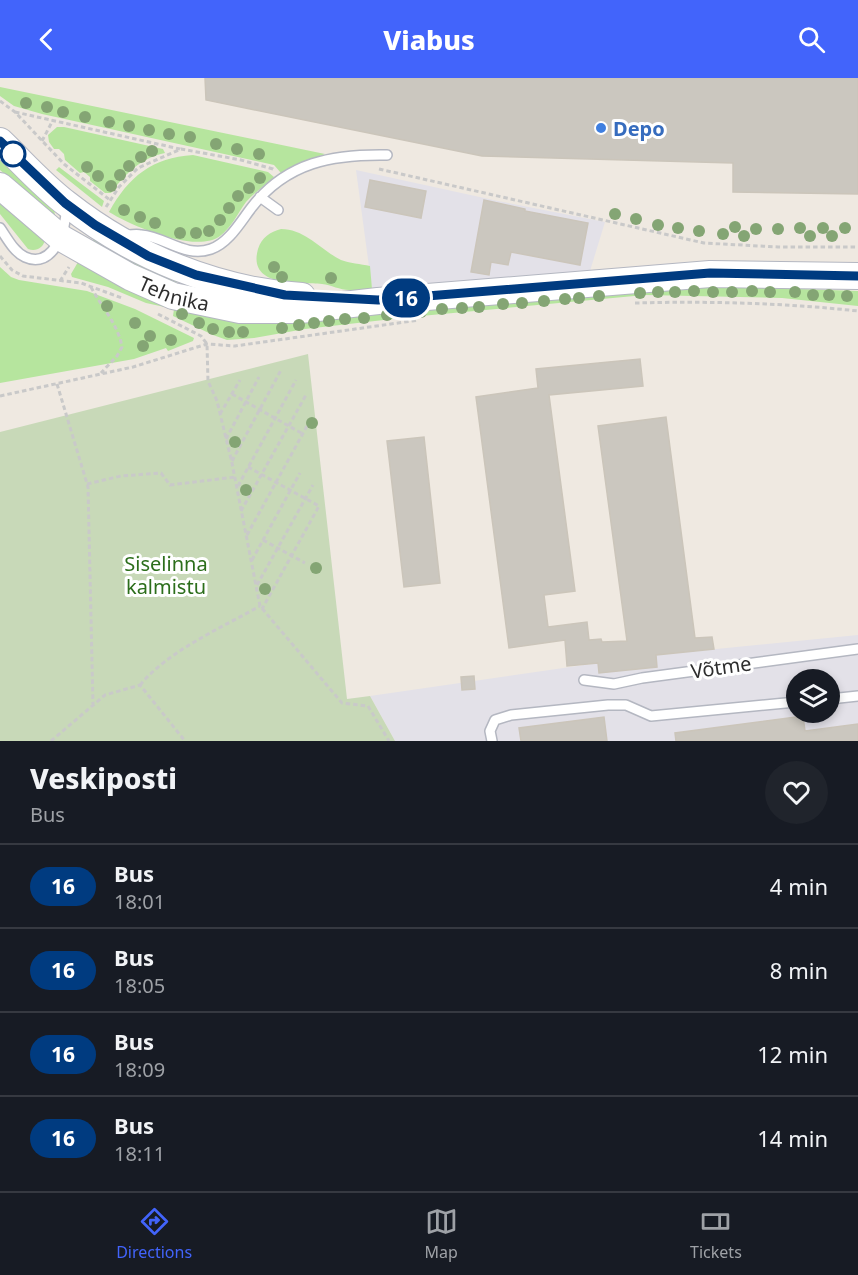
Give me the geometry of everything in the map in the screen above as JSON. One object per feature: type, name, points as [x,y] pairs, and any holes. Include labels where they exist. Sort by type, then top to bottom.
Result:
[{"type":"main road","name":"Tehnika","points":[[0,141],[65,203],[95,225],[148,256],[196,275],[285,295],[378,300]]},
{"type":"main road","name":"Tehnika","points":[[0,186],[68,249],[173,296],[240,310],[300,310],[378,300],[710,273],[858,276]]},
{"type":"lane","points":[[114,236],[142,235],[176,248],[198,252],[213,248],[227,239],[260,197],[281,179],[299,169],[327,158],[357,154],[387,154]]},
{"type":"lane","points":[[260,197],[278,210]]},
{"type":"lane","points":[[0,228],[19,254],[28,258],[46,256],[52,252],[68,249],[65,203]]},
{"type":"lane","name":"Võtme","points":[[584,680],[614,684],[642,678],[858,649]]},
{"type":"lane","points":[[840,698],[858,696]]},
{"type":"lane","points":[[492,741],[490,731],[495,720],[511,715],[626,705],[651,716],[786,703]]},
{"type":"path","points":[[0,101],[15,112],[64,164],[111,200]]},
{"type":"path","points":[[15,112],[231,158],[273,169],[278,175]]},
{"type":"path","points":[[42,141],[53,120]]},
{"type":"path","points":[[104,210],[119,187],[138,168],[181,149]]},
{"type":"path","points":[[376,168],[704,243],[778,247],[858,247]]},
{"type":"path","points":[[60,280],[68,249]]},
{"type":"path","points":[[0,256],[12,270],[23,276],[90,286],[125,299]]},
{"type":"path","points":[[0,267],[6,263]]},
{"type":"path","points":[[90,286],[115,324],[122,348],[100,374]]},
{"type":"path","points":[[627,303],[708,301],[814,306],[858,311]]},
{"type":"path","points":[[149,310],[201,336],[207,344],[208,381],[217,401],[232,463],[261,608],[342,703],[368,706],[389,741]]},
{"type":"path","points":[[0,396],[173,356],[207,344],[235,346],[426,319]]},
{"type":"path","points":[[232,463],[282,370]]},
{"type":"path","points":[[226,439],[259,377]]},
{"type":"path","points":[[220,414],[240,380]]},
{"type":"path","points":[[237,488],[296,380]]},
{"type":"path","points":[[57,384],[87,484],[93,705]]},
{"type":"path","points":[[232,394],[303,434]]},
{"type":"path","points":[[242,511],[306,395]]},
{"type":"path","points":[[246,536],[308,426]]},
{"type":"path","points":[[51,741],[105,695],[140,686],[150,672],[178,653],[261,608],[319,506],[248,467]]},
{"type":"path","points":[[87,484],[121,476],[161,473],[170,485],[235,477]]},
{"type":"path","points":[[251,561],[300,473]]},
{"type":"path","points":[[256,586],[312,484]]},
{"type":"path","points":[[263,540],[304,563]]},
{"type":"path","points":[[140,686],[185,741]]},
{"type":"shaded area","points":[[356,170],[605,222],[590,271],[372,289]]},
{"type":"shaded area","points":[[858,635],[858,741],[395,741],[370,696],[598,663],[599,673],[657,667],[656,655]]},
{"type":"green space","points":[[0,87],[325,154],[281,173],[274,165],[14,106],[0,96]]},
{"type":"green space","points":[[57,127],[163,149],[165,153],[141,163],[128,173],[111,193],[105,193],[90,181],[90,177],[84,172],[80,173],[65,160],[64,154],[59,149],[54,149],[49,142],[48,135]]},
{"type":"green space","points":[[0,155],[54,207],[55,217],[0,170]]},
{"type":"green space","points":[[193,155],[268,172],[274,177],[246,202],[224,233],[209,241],[196,242],[164,236],[109,212],[125,188],[143,171],[165,160]]},
{"type":"green space","points":[[59,167],[104,201],[102,207],[56,170]]},
{"type":"green space","points":[[0,200],[45,240],[41,247],[36,250],[28,249],[0,214]]},
{"type":"green space","points":[[281,229],[298,232],[341,260],[370,266],[372,289],[346,290],[322,284],[289,282],[267,277],[260,271],[257,262],[258,249],[267,236]]},
{"type":"green space","points":[[95,237],[177,279],[178,282],[170,282],[148,273],[91,244]]},
{"type":"green space","points":[[78,262],[100,275],[156,300],[737,287],[858,291],[858,306],[782,298],[645,295],[410,317],[227,340],[173,316],[174,309],[146,303],[108,287],[72,277],[71,274]]},
{"type":"green space","points":[[0,267],[11,277],[19,280],[87,291],[135,309],[194,338],[193,341],[168,351],[166,348],[134,359],[0,383]]},
{"type":"green space","name":"Siselinna kalmistu","points":[[308,354],[347,699],[370,696],[395,741],[0,741],[0,432]]},
{"type":"building","name":"Depo","points":[[205,78],[858,78],[858,194],[733,192],[733,163],[482,156],[206,100]]},
{"type":"building","points":[[370,180],[426,191],[421,218],[365,207]]},
{"type":"building","points":[[484,200],[525,209],[525,211],[588,223],[580,265],[511,252],[508,265],[491,262],[489,275],[471,272]]},
{"type":"building","points":[[640,359],[643,386],[549,395],[575,591],[544,595],[548,627],[587,622],[589,640],[627,641],[598,426],[666,417],[695,638],[712,637],[714,649],[656,655],[657,667],[599,673],[598,663],[567,666],[565,640],[509,648],[476,397],[538,388],[536,369]]},
{"type":"building","points":[[424,437],[440,583],[404,587],[387,441]]},
{"type":"building","points":[[474,676],[475,689],[462,690],[461,677]]},
{"type":"building","points":[[604,717],[607,741],[521,741],[519,728]]},
{"type":"building","points":[[786,718],[786,723],[804,723],[805,731],[858,724],[858,741],[676,741],[675,733]]},
{"type":"bus line","name":"16","points":[[0,141],[65,203],[95,225],[148,256],[196,275],[285,295],[378,300],[710,273],[858,276]]},
{"type":"place","name":"Depo","points":[[601,128]]}]
